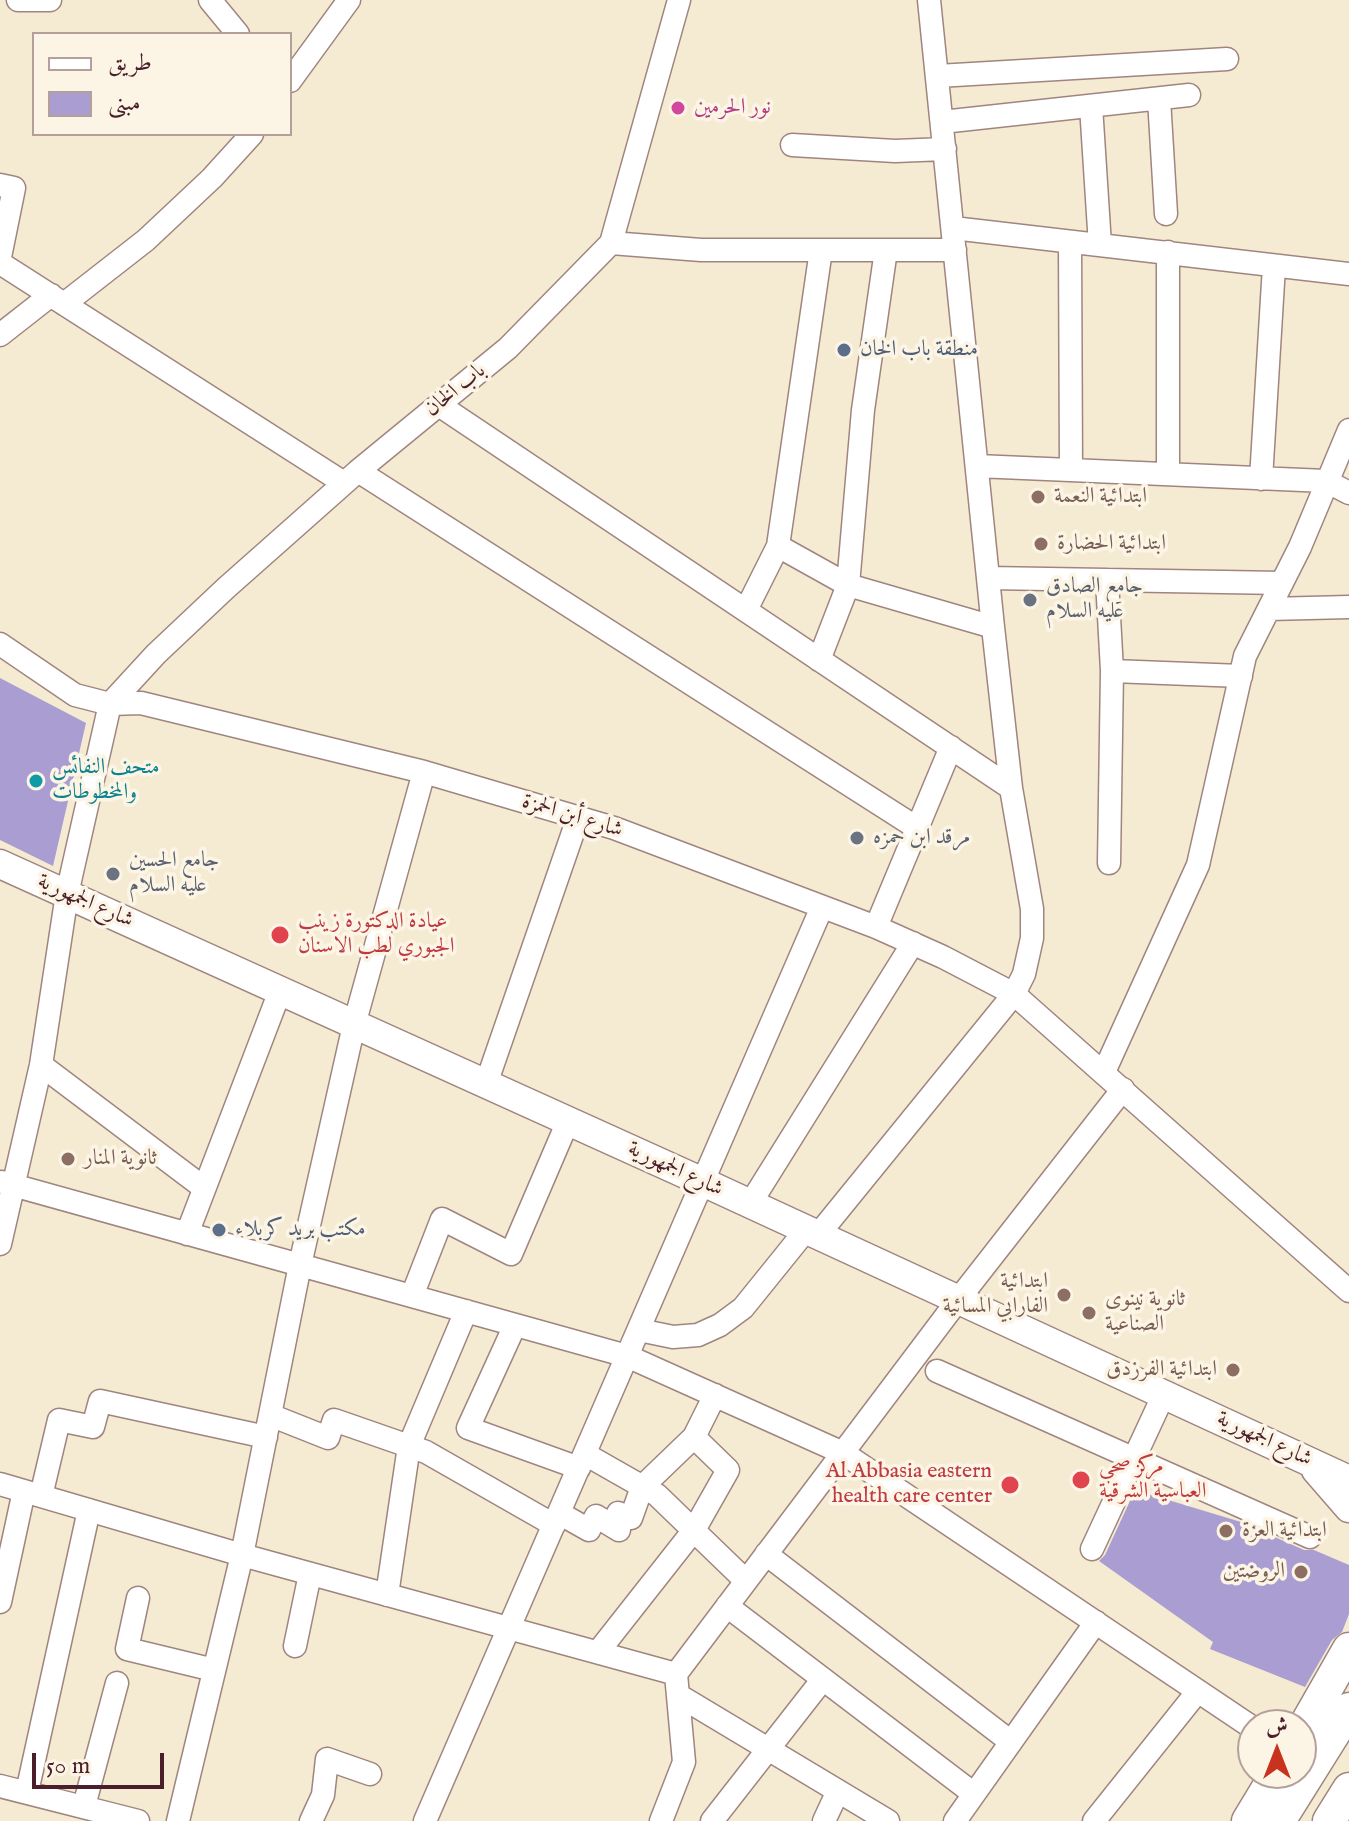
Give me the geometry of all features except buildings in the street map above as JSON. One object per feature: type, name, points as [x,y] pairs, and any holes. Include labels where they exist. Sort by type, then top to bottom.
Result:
[{"type":"highway","points":[[1315,1709],[1349,1649]]},
{"type":"highway","points":[[1279,1821],[1349,1709]]},
{"type":"highway","points":[[1303,1821],[1349,1744]]},
{"type":"highway","points":[[1248,1821],[1267,1789]]},
{"type":"highway","points":[[1329,1821],[1349,1789]]},
{"type":"main road","name":"شارع الجمهورية","points":[[0,864],[703,1182],[1349,1480]]},
{"type":"main road","points":[[1307,1460],[1349,1508]]},
{"type":"street","points":[[18,0],[50,0]]},
{"type":"street","points":[[210,0],[236,32]]},
{"type":"street","points":[[292,78],[349,0]]},
{"type":"street","name":"باب الخان","points":[[110,704],[168,643],[351,477],[508,348],[611,243],[679,0]]},
{"type":"street","points":[[639,1330],[673,1337],[698,1335],[720,1325],[743,1308],[812,1233],[1014,994],[1024,974],[1032,938],[1032,909],[1011,788],[993,627],[929,0]]},
{"type":"street","points":[[938,76],[1227,59]]},
{"type":"street","points":[[942,122],[1189,95]]},
{"type":"street","points":[[1159,99],[1166,214]]},
{"type":"street","points":[[1091,106],[1100,245]]},
{"type":"street","points":[[0,335],[146,240],[212,178],[250,136]]},
{"type":"street","points":[[792,145],[895,151],[945,149]]},
{"type":"street","points":[[0,185],[14,188],[0,260],[57,300],[351,477],[917,828]]},
{"type":"street","points":[[611,243],[701,250],[886,250],[954,239],[1070,242],[1349,274]]},
{"type":"street","points":[[1070,242],[1071,470]]},
{"type":"street","points":[[746,610],[778,546],[821,250]]},
{"type":"street","points":[[819,660],[848,585],[863,410],[886,250]]},
{"type":"street","points":[[1168,252],[1168,474]]},
{"type":"street","points":[[1261,479],[1274,266]]},
{"type":"street","points":[[439,405],[1011,788]]},
{"type":"street","points":[[1104,1072],[1198,865],[1245,656],[1300,547],[1349,430]]},
{"type":"street","points":[[977,466],[1326,481],[1349,493]]},
{"type":"street","points":[[778,546],[848,585],[993,627]]},
{"type":"street","points":[[989,578],[1282,583]]},
{"type":"street","points":[[1107,580],[1112,671],[1109,863]]},
{"type":"street","points":[[1269,609],[1349,607]]},
{"type":"street","name":"شارع أبن الحمزة","points":[[0,644],[75,695],[110,704],[141,703],[424,772],[614,828],[913,943],[1014,994],[1349,1291]]},
{"type":"street","points":[[1112,671],[1241,676]]},
{"type":"street","points":[[0,1244],[7,1184],[41,1065],[67,894],[110,704]]},
{"type":"street","points":[[876,927],[951,747]]},
{"type":"street","points":[[178,1821],[242,1555],[300,1265],[354,1025],[424,772]]},
{"type":"street","points":[[486,1084],[578,818]]},
{"type":"street","points":[[425,1821],[822,907]]},
{"type":"street","points":[[750,1204],[913,943]]},
{"type":"street","points":[[187,1234],[280,991]]},
{"type":"street","points":[[41,1065],[204,1188]]},
{"type":"street","points":[[671,1816],[684,1762],[677,1685],[727,1606],[958,1300],[1123,1089]]},
{"type":"street","points":[[412,1296],[442,1219],[511,1254],[568,1121]]},
{"type":"street","points":[[7,1184],[627,1356],[843,1453],[1237,1717]]},
{"type":"street","points":[[387,1595],[409,1446],[466,1311]]},
{"type":"street","points":[[515,1325],[468,1428],[582,1461],[657,1495],[746,1581]]},
{"type":"street","points":[[937,1371],[1310,1537]]},
{"type":"street","points":[[1092,1549],[1164,1394]]},
{"type":"street","points":[[0,1602],[32,1493],[59,1420],[93,1427],[100,1401],[328,1438],[334,1420],[426,1452],[557,1519],[589,1530],[596,1516],[619,1530],[618,1513],[631,1518],[642,1487],[694,1437],[715,1395]]},
{"type":"street","points":[[598,1652],[694,1530],[728,1470],[694,1437]]},
{"type":"street","points":[[0,1484],[242,1555],[598,1652],[677,1685],[768,1749],[888,1821]]},
{"type":"street","points":[[27,1792],[89,1510]]},
{"type":"street","points":[[766,1554],[1011,1742]]},
{"type":"street","points":[[295,1646],[310,1574]]},
{"type":"street","points":[[138,1598],[127,1649],[214,1670]]},
{"type":"street","points":[[727,1606],[974,1794]]},
{"type":"street","points":[[955,1821],[1096,1622]]},
{"type":"street","points":[[712,1821],[823,1679]]},
{"type":"street","points":[[70,1810],[117,1683]]},
{"type":"street","points":[[1094,1821],[1198,1691]]},
{"type":"street","points":[[311,1821],[323,1795],[327,1759],[370,1774]]},
{"type":"street","points":[[0,1786],[27,1792],[70,1810],[138,1821]]},
{"type":"street","points":[[824,1821],[838,1791]]},
{"type":"place","name":"نور الحرمين","points":[[678,108]]},
{"type":"place","name":"منطقة باب الخان","points":[[844,350]]},
{"type":"place","name":"ابتدائية النعمة","points":[[1038,497]]},
{"type":"place","name":"ابتدائية الحضارة","points":[[1041,544]]},
{"type":"place","name":"جامع الصادق عليه السلام","points":[[1030,600]]},
{"type":"place","name":"متحف النفائس والمخطوطات","points":[[36,781]]},
{"type":"place","name":"مرقد ابن حمزه","points":[[857,838]]},
{"type":"place","name":"جامع الحسين عليه السلام","points":[[113,874]]},
{"type":"place","name":"عيادة الدكتورة زينب الجبوري لطب الاسنان","points":[[280,935]]},
{"type":"place","name":"ثانوية المنار","points":[[68,1159]]},
{"type":"place","name":"مكتب بريد كربلاء","points":[[219,1230]]},
{"type":"place","name":"ابتدائية الفارابي المسائية","points":[[1064,1295]]},
{"type":"place","name":"ثانوية نينوى الصناعية","points":[[1089,1313]]},
{"type":"place","name":"ابتدائية الفرزدق","points":[[1233,1370]]},
{"type":"place","name":"مركز صحي العباسية الشرقية","points":[[1081,1480]]},
{"type":"place","name":"Al Abbasia eastern health care center","points":[[1010,1485]]},
{"type":"place","name":"ابتدائية العزة","points":[[1226,1531]]},
{"type":"place","name":"الروضتين","points":[[1301,1572]]}]
